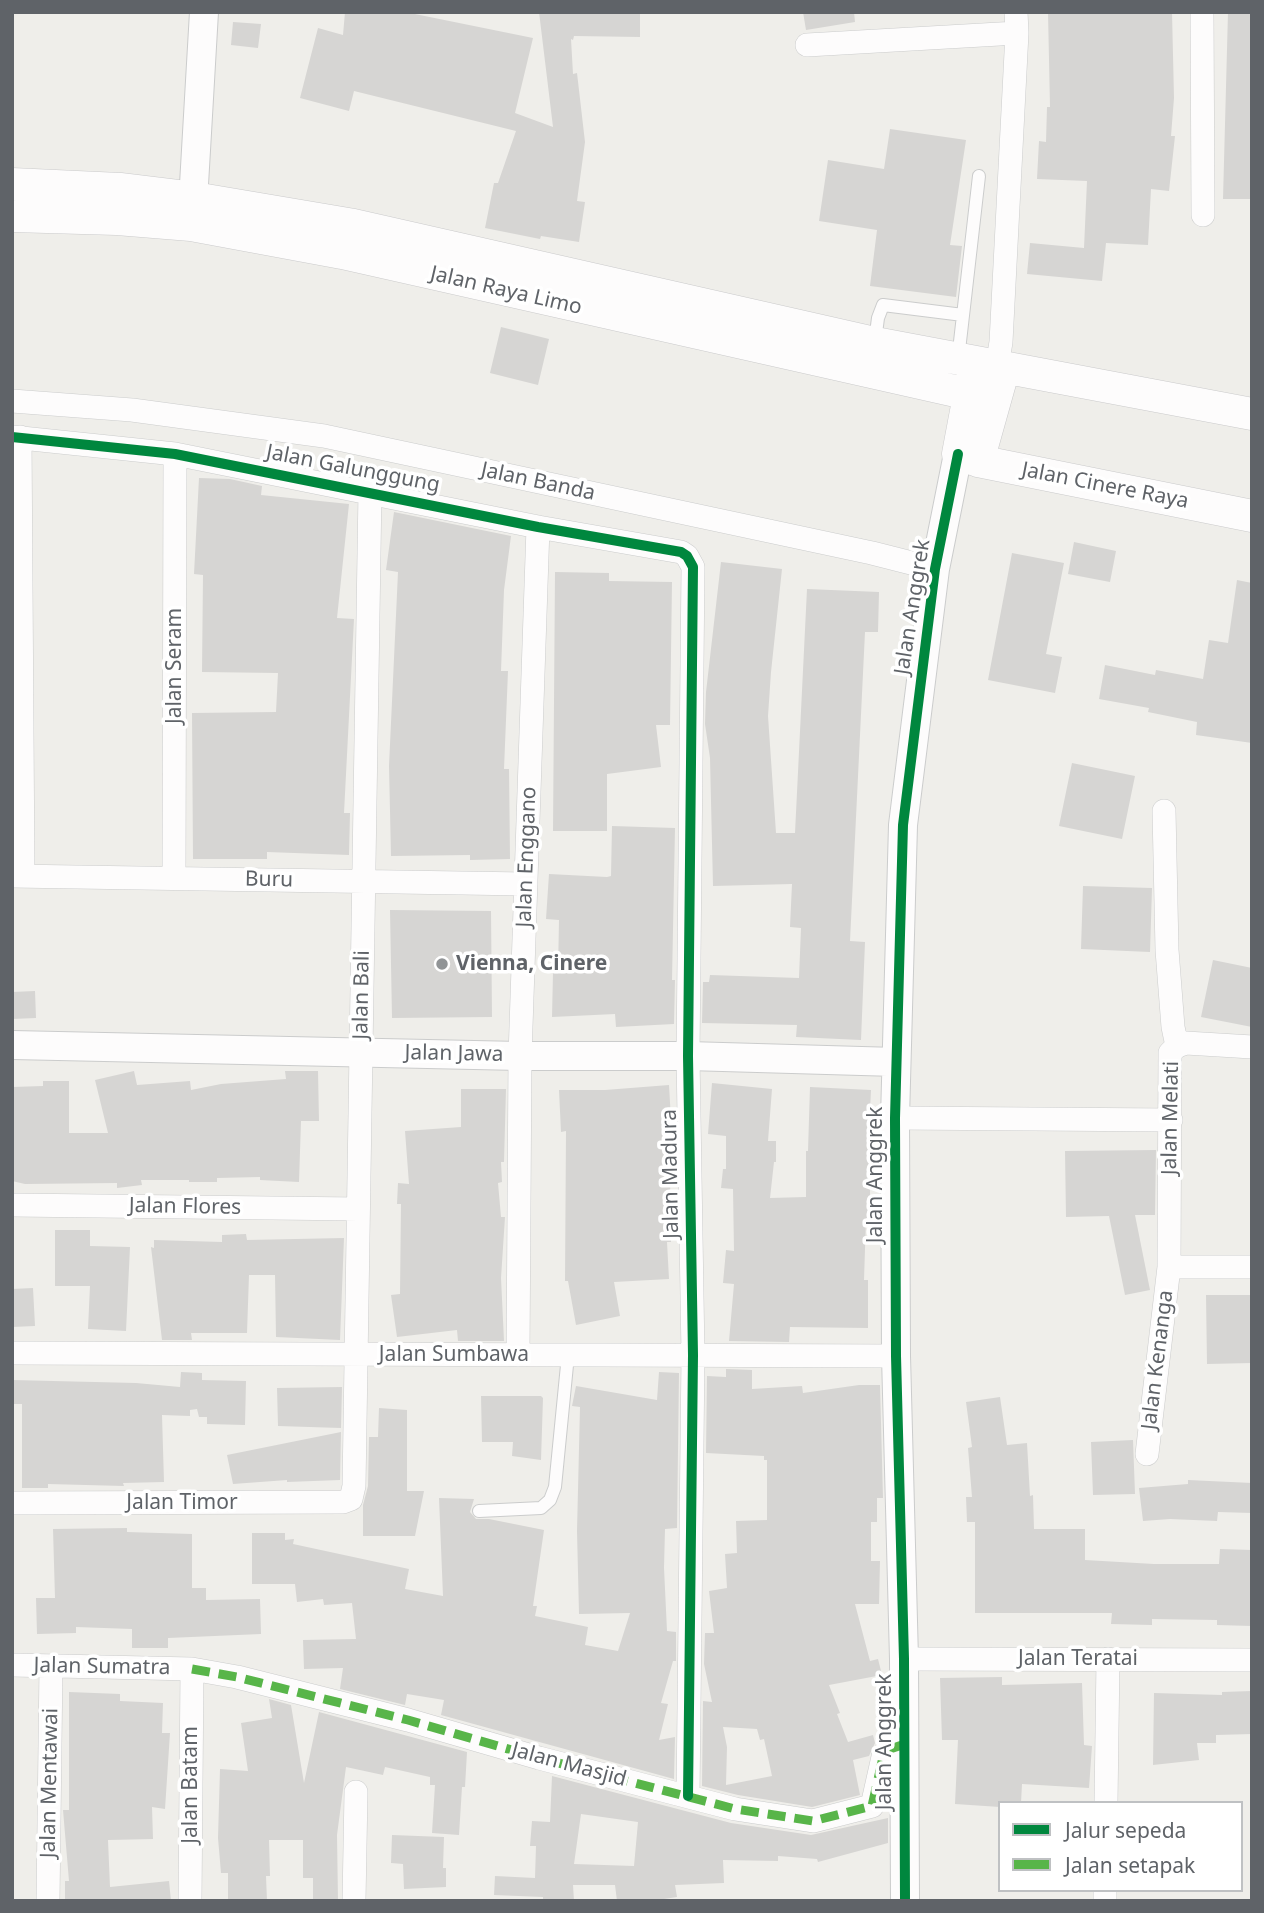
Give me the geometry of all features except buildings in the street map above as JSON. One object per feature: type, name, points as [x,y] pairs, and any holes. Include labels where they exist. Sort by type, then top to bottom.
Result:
[{"type":"main road","name":"Jalan Raya Limo","points":[[12,184],[120,189],[193,212],[355,256],[982,397]]},
{"type":"main road","name":"Jalan Raya Limo","points":[[12,216],[117,219],[193,212],[355,218],[875,343],[983,364]]},
{"type":"main road","name":"Jalan Anggrek","points":[[968,458],[982,397],[983,364]]},
{"type":"main road","points":[[983,364],[1252,414]]},
{"type":"main road","name":"Jalan Cinere Raya","points":[[968,458],[1252,516]]},
{"type":"street","points":[[193,212],[204,12]]},
{"type":"street","points":[[1202,12],[1203,215]]},
{"type":"street","points":[[807,45],[1016,22],[1001,342],[983,364]]},
{"type":"street","name":"Jalan Banda","points":[[12,401],[132,410],[324,436],[831,544],[935,569]]},
{"type":"street","points":[[16,437],[18,876]]},
{"type":"street","name":"Jalan Galunggung","points":[[16,437],[175,454],[370,491],[538,527],[684,553]]},
{"type":"street","name":"Jalan Seram","points":[[174,878],[175,454]]},
{"type":"street","name":"Jalan Anggrek","points":[[905,1900],[895,1118],[903,825],[935,569],[944,528],[968,458]]},
{"type":"street","name":"Jalan Bali","points":[[351,1499],[354,1486],[370,491]]},
{"type":"street","name":"Jalan Enggano","points":[[518,1355],[520,1056],[538,527]]},
{"type":"street","name":"Jalan Madura","points":[[684,553],[693,567],[688,1056],[693,1355],[688,1796]]},
{"type":"street","points":[[1164,811],[1167,950],[1177,1046]]},
{"type":"street","name":"Buru","points":[[18,876],[526,884]]},
{"type":"street","name":"Jalan Melati","points":[[1169,1266],[1170,1053],[1177,1046],[1186,1043],[1252,1047]]},
{"type":"street","name":"Jalan Jawa","points":[[12,1045],[896,1062]]},
{"type":"street","points":[[895,1118],[1171,1120]]},
{"type":"street","name":"Jalan Flores","points":[[12,1206],[358,1209]]},
{"type":"street","points":[[1169,1266],[1252,1267]]},
{"type":"street","name":"Jalan Kenanga","points":[[1147,1454],[1169,1266]]},
{"type":"street","name":"Jalan Sumbawa","points":[[12,1353],[896,1356]]},
{"type":"street","name":"Jalan Timor","points":[[12,1503],[342,1502],[351,1499]]},
{"type":"street","name":"Jalan Teratai","points":[[904,1659],[1252,1660]]},
{"type":"street","points":[[1106,1801],[1108,1659]]},
{"type":"street","name":"Jalan Sumatra","points":[[12,1665],[191,1669]]},
{"type":"street","name":"Jalan Mentawai","points":[[48,1901],[51,1666]]},
{"type":"street","name":"Jalan Masjid","points":[[191,1669],[237,1677],[408,1720],[526,1754],[735,1808],[814,1821],[872,1806],[883,1756],[887,1750],[905,1744]]},
{"type":"street","name":"Jalan Batam","points":[[190,1901],[191,1669]]},
{"type":"street","points":[[354,1901],[356,1792]]},
{"type":"lane","points":[[979,176],[963,315],[983,364]]},
{"type":"lane","points":[[875,343],[878,318],[883,305],[963,315]]},
{"type":"lane","points":[[479,1511],[541,1508],[550,1500],[555,1487],[568,1355]]},
{"type":"marked path","points":[[192,1669],[237,1677],[408,1720],[539,1758],[735,1809],[813,1821],[872,1806],[883,1757],[887,1750],[905,1744]]},
{"type":"cycle path","points":[[12,437],[175,454],[538,527],[681,552],[687,556],[693,567],[688,1056],[693,1355],[688,1796]]},
{"type":"cycle path","points":[[905,1901],[895,1118],[903,825],[935,569],[958,454]]},
{"type":"place","name":"Vienna, Cinere","points":[[442,964]]}]
